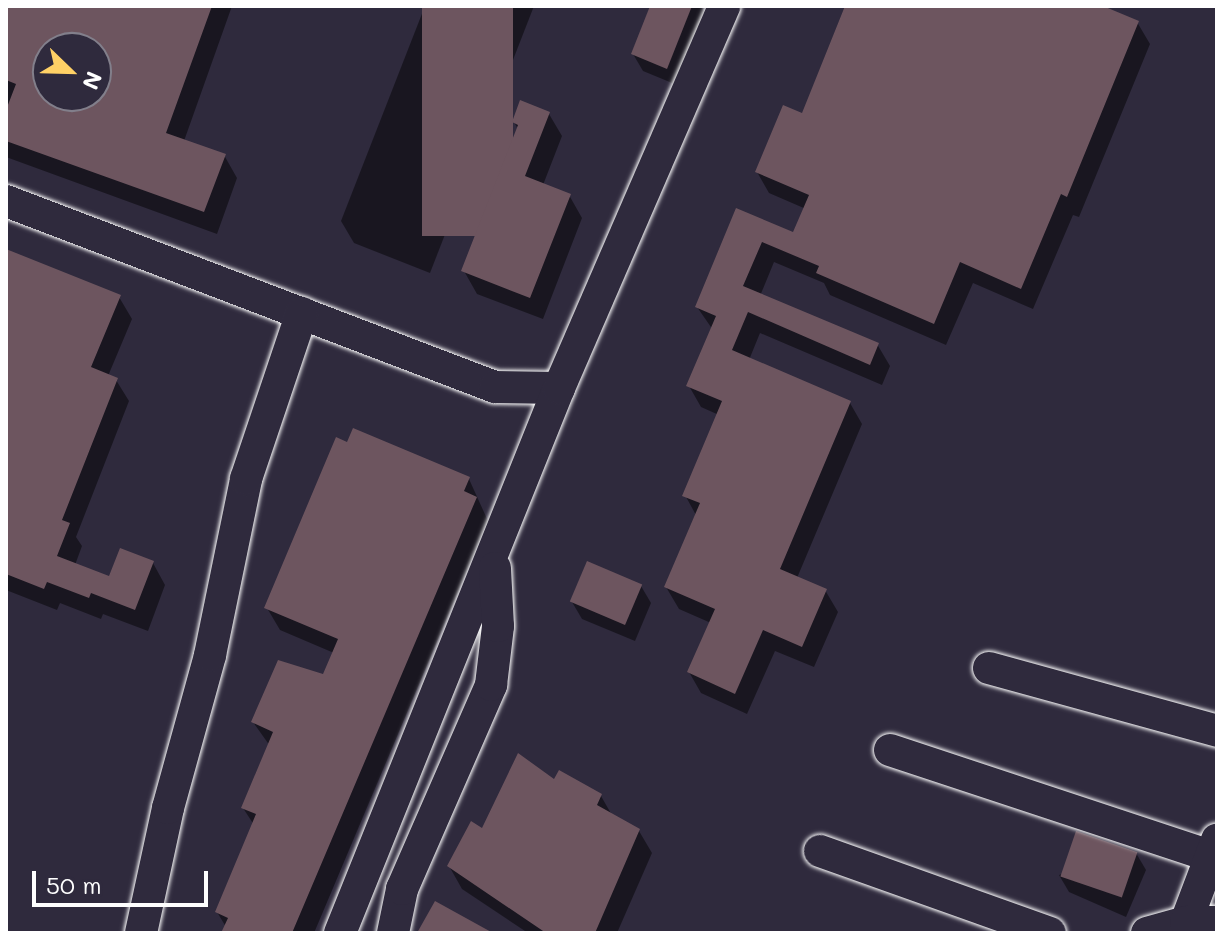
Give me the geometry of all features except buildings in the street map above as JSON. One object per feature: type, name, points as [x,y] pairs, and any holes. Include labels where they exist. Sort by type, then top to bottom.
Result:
[{"type":"street","points":[[340,933],[494,557],[559,388],[724,6]]},
{"type":"street","points":[[6,201],[495,387],[559,388]]},
{"type":"street","points":[[141,933],[168,808],[210,655],[246,479],[302,313]]},
{"type":"street","points":[[393,933],[402,889],[491,685],[498,626],[494,557]]},
{"type":"street","points":[[989,668],[1217,731]]},
{"type":"street","points":[[890,750],[1214,848],[1202,922],[1147,933]]},
{"type":"street","points":[[820,851],[1050,933]]}]
